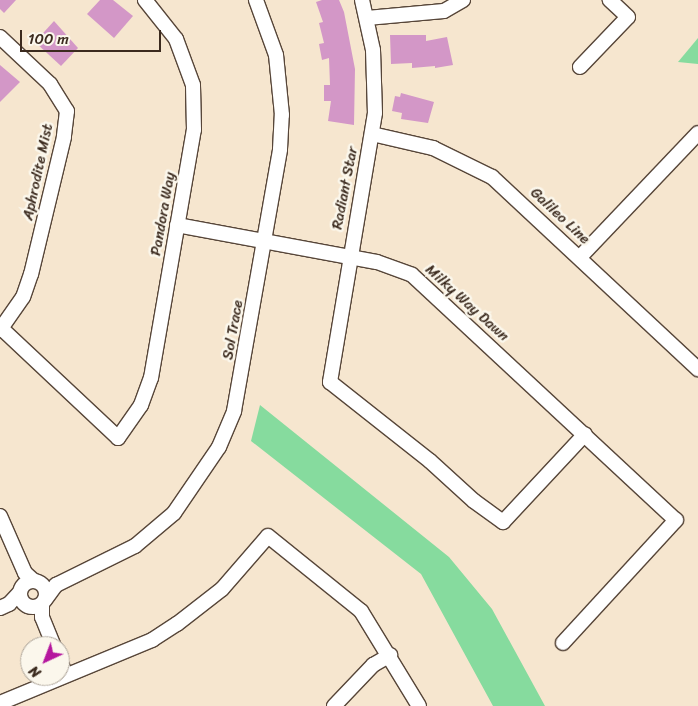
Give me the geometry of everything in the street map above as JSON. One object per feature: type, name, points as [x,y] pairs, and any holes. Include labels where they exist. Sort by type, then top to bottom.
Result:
[{"type":"street","name":"Pandora Way","points":[[1,329],[118,438],[141,405],[151,378],[194,130],[193,85],[176,39],[144,0]]},
{"type":"street","name":"Sol Trace","points":[[5,606],[56,585],[136,546],[161,524],[191,490],[219,447],[234,411],[280,148],[282,115],[276,55],[256,0]]},
{"type":"street","name":"Radiant Star","points":[[362,0],[368,18],[376,84],[372,134],[349,257],[330,382],[430,461],[474,502],[504,522],[585,434]]},
{"type":"street","points":[[368,18],[444,11],[464,0]]},
{"type":"street","points":[[580,67],[628,17],[610,0]]},
{"type":"street","name":"Aphrodite Mist","points":[[0,37],[50,84],[67,112],[64,137],[31,274],[24,297],[1,329]]},
{"type":"street","points":[[580,257],[698,133]]},
{"type":"street","name":"Galileo Line","points":[[372,134],[433,148],[474,166],[508,190],[698,368]]},
{"type":"street","name":"Milky Way Dawn","points":[[177,225],[377,262],[412,274],[676,520],[563,643]]},
{"type":"street","points":[[0,516],[50,636]]},
{"type":"street","points":[[70,672],[138,646],[177,624],[222,589],[268,536],[361,611],[390,655],[419,706]]},
{"type":"street","points":[[334,706],[373,665],[390,655]]},
{"type":"street","points":[[0,703],[39,686]]},
{"type":"green space","points":[[698,38],[698,64],[678,62]]},
{"type":"green space","points":[[260,405],[449,557],[492,609],[545,706],[493,706],[421,574],[251,441]]},
{"type":"building","points":[[0,0],[16,0],[4,13],[0,9]]},
{"type":"building","points":[[100,0],[113,0],[133,16],[114,38],[87,14]]},
{"type":"building","points":[[339,0],[344,12],[355,69],[354,125],[328,121],[331,101],[324,101],[324,85],[330,85],[329,58],[322,60],[319,44],[324,43],[319,23],[323,22],[316,2]]},
{"type":"building","points":[[54,21],[78,48],[61,66],[35,42]]},
{"type":"building","points":[[390,35],[426,35],[426,41],[447,37],[453,65],[435,68],[435,66],[412,68],[412,63],[391,64]]},
{"type":"building","points":[[0,65],[20,82],[0,102]]},
{"type":"building","points":[[401,93],[434,102],[428,123],[401,119],[402,113],[392,111],[395,96],[400,97]]}]
